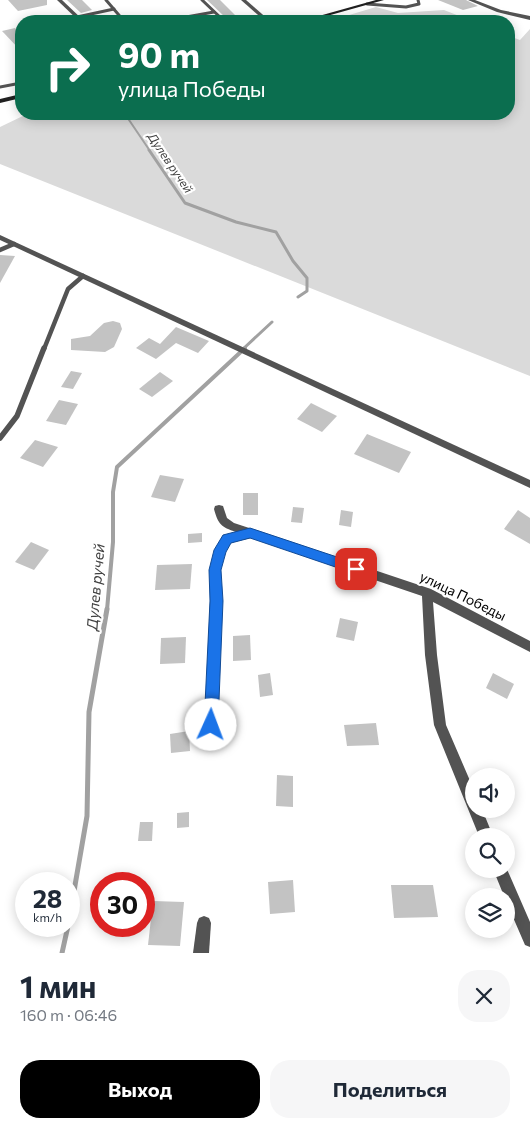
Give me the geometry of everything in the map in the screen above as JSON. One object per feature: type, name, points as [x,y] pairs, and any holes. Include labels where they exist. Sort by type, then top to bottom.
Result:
[{"type":"main road","points":[[326,15],[379,0]]},
{"type":"main road","points":[[0,101],[15,97]]},
{"type":"street","points":[[60,0],[75,15]]},
{"type":"street","points":[[243,0],[260,15]]},
{"type":"street","points":[[470,0],[498,11],[530,18]]},
{"type":"street","points":[[0,237],[530,484]]},
{"type":"street","name":"улица Победы","points":[[219,508],[222,520],[230,526],[427,592],[530,647]]},
{"type":"street","points":[[211,725],[216,601],[215,570],[220,550],[227,539],[250,533]]},
{"type":"street","points":[[427,592],[431,655],[440,725],[465,786]]},
{"type":"street","points":[[504,878],[530,940]]},
{"type":"street","points":[[201,953],[204,923]]},
{"type":"lane","points":[[106,0],[119,15]]},
{"type":"lane","points":[[202,0],[219,15]]},
{"type":"lane","points":[[367,4],[406,7],[419,4],[418,0]]},
{"type":"lane","points":[[86,15],[114,9]]},
{"type":"lane","points":[[197,15],[214,12]]},
{"type":"lane","points":[[0,87],[15,84]]},
{"type":"lane","points":[[0,251],[14,244]]},
{"type":"lane","points":[[0,438],[17,416],[68,289],[83,276]]},
{"type":"shaded area","points":[[376,7],[398,13],[444,10],[457,15],[349,15]]},
{"type":"shaded area","points":[[530,29],[530,376],[0,164],[0,127],[15,120],[515,120],[515,38],[520,40]]},
{"type":"building","points":[[8,0],[47,0],[47,5],[18,11]]},
{"type":"building","points":[[67,0],[82,0],[92,10],[81,13]]},
{"type":"building","points":[[207,0],[220,0],[235,15],[223,15]]},
{"type":"building","points":[[438,0],[466,0],[478,6],[463,10]]},
{"type":"building","points":[[15,28],[15,45],[2,31]]},
{"type":"building","points":[[0,255],[15,256],[0,283]]},
{"type":"building","points":[[113,321],[120,323],[122,329],[114,347],[105,352],[71,350],[71,339],[90,336],[104,323]]},
{"type":"building","points":[[176,327],[209,341],[198,353],[176,343],[156,359],[136,348],[149,338],[160,344]]},
{"type":"building","points":[[71,371],[82,373],[73,389],[61,387]]},
{"type":"building","points":[[160,372],[173,381],[152,397],[139,389]]},
{"type":"building","points":[[59,400],[78,404],[66,425],[46,421]]},
{"type":"building","points":[[311,403],[337,416],[322,432],[297,419]]},
{"type":"building","points":[[367,434],[411,452],[399,473],[354,454]]},
{"type":"building","points":[[35,440],[58,447],[43,467],[20,458]]},
{"type":"building","points":[[160,475],[184,479],[175,502],[151,497]]},
{"type":"building","points":[[243,493],[258,493],[258,515],[243,515]]},
{"type":"building","points":[[293,507],[304,508],[302,523],[291,522]]},
{"type":"building","points":[[341,510],[353,512],[351,527],[339,525]]},
{"type":"building","points":[[518,510],[530,518],[530,544],[504,529]]},
{"type":"building","points":[[202,533],[202,542],[188,543],[188,534]]},
{"type":"building","points":[[31,542],[49,550],[34,570],[15,562]]},
{"type":"building","points":[[192,564],[190,589],[155,590],[157,565]]},
{"type":"building","points":[[340,618],[358,622],[354,641],[336,637]]},
{"type":"building","points":[[250,635],[251,660],[233,661],[233,636]]},
{"type":"building","points":[[186,637],[185,663],[160,664],[161,638]]},
{"type":"building","points":[[270,673],[273,695],[260,697],[258,675]]},
{"type":"building","points":[[493,673],[514,684],[507,699],[486,688]]},
{"type":"building","points":[[376,723],[379,745],[347,746],[344,725]]},
{"type":"building","points":[[189,731],[190,751],[171,753],[170,734]]},
{"type":"building","points":[[277,775],[293,776],[293,807],[276,806]]},
{"type":"building","points":[[189,812],[189,827],[177,828],[177,813]]},
{"type":"building","points":[[140,822],[153,822],[152,841],[138,841]]},
{"type":"building","points":[[293,880],[295,912],[270,914],[268,882]]},
{"type":"building","points":[[391,885],[433,885],[438,917],[394,918]]},
{"type":"building","points":[[155,901],[184,902],[180,946],[148,945],[149,937],[155,937]]},
{"type":"waterway","name":"Дулев ручей","points":[[129,120],[150,151]]},
{"type":"waterway","name":"Дулев ручей","points":[[149,150],[185,203],[236,222],[276,232],[293,261],[307,278],[307,291],[298,297]]},
{"type":"waterway","name":"Дулев ручей","points":[[243,349],[272,322]]},
{"type":"waterway","name":"Дулев ручей","points":[[107,610],[113,542],[113,492],[117,467],[245,348]]},
{"type":"waterway","name":"Дулев ручей","points":[[77,872],[87,816],[89,712],[107,609]]},
{"type":"waterway","name":"Дулев ручей","points":[[62,953],[66,937]]},
{"type":"route","points":[[211,725],[216,601],[215,570],[220,550],[227,539],[250,533],[356,569]]}]
